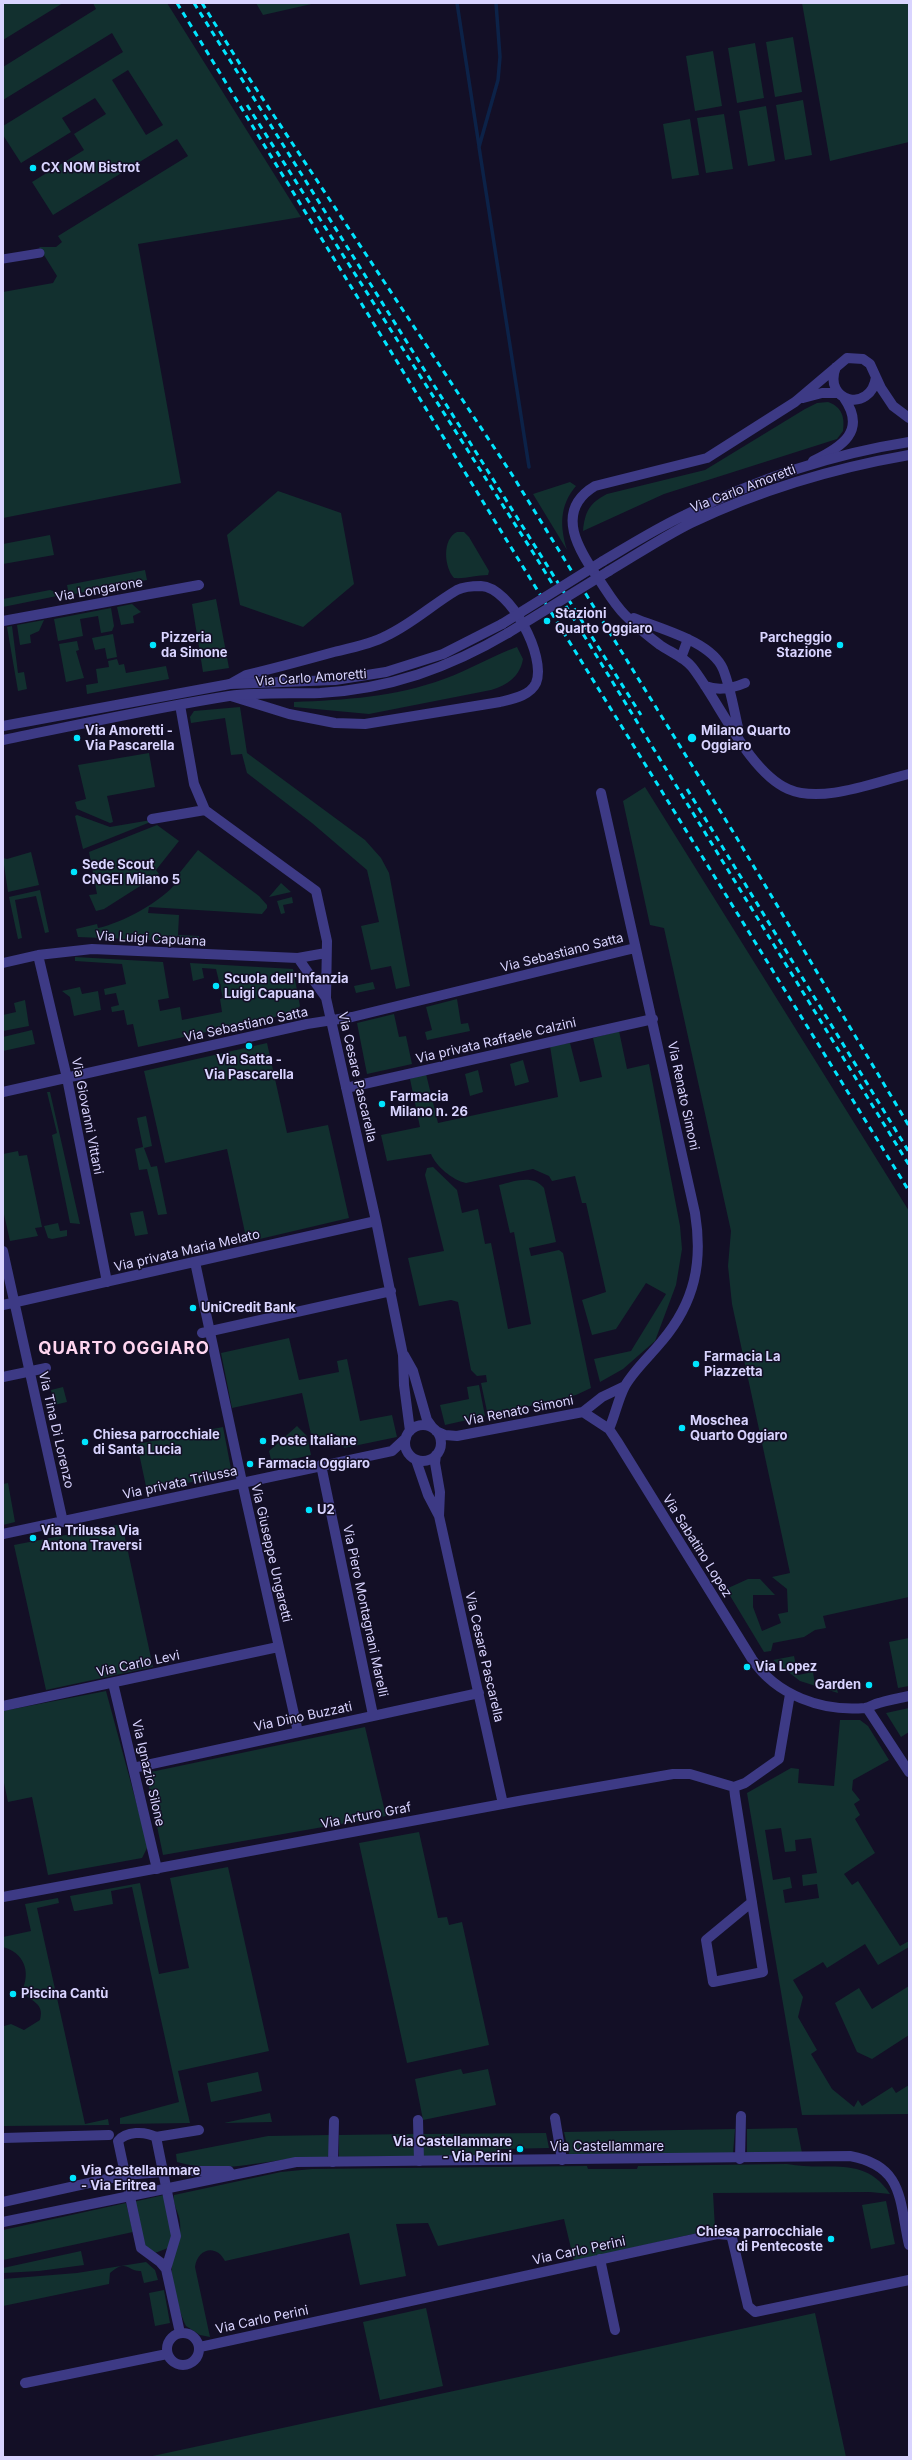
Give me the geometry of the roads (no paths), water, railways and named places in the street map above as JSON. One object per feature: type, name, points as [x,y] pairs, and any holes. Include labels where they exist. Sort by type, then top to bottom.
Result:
[{"type":"street","points":[[3,259],[40,252]]},
{"type":"street","points":[[909,418],[893,406],[876,377],[874,369],[863,359],[847,358],[795,402],[707,458],[596,486],[586,491],[578,502],[572,515],[573,529],[578,547],[625,615],[659,644],[691,666],[769,778],[788,789],[805,793],[828,794],[909,774]]},
{"type":"street","name":"Via Carlo Amoretti","points":[[798,469],[836,450],[848,436],[854,420],[852,410],[833,382],[836,367]]},
{"type":"street","points":[[795,402],[822,393],[860,399],[871,391],[876,377]]},
{"type":"street","name":"Via Carlo Amoretti","points":[[3,726],[230,684],[335,680],[386,672],[443,654],[502,624],[603,561],[685,515],[762,482],[798,469],[876,447],[909,442]]},
{"type":"street","name":"Via Carlo Amoretti","points":[[3,740],[231,696],[332,692],[391,684],[445,666],[478,651],[690,523],[770,490],[849,466],[909,455]]},
{"type":"street","name":"Via Longarone","points":[[3,621],[199,585]]},
{"type":"street","name":"Via Carlo Amoretti","points":[[230,684],[246,675],[385,637],[417,619],[458,589],[482,586],[493,589],[507,599],[533,646],[538,659],[536,684],[529,691],[518,698],[365,724],[335,723],[289,714],[231,696]]},
{"type":"street","points":[[625,615],[688,640],[709,652],[722,667],[729,688],[742,741]]},
{"type":"street","points":[[681,658],[688,640]]},
{"type":"street","points":[[705,686],[714,690],[729,688],[745,683]]},
{"type":"street","points":[[152,819],[204,810],[194,784],[180,705]]},
{"type":"street","name":"Via Renato Simoni","points":[[601,793],[695,1213],[699,1250],[690,1294],[682,1312],[671,1330],[625,1386],[609,1430]]},
{"type":"street","name":"Via Cesare Pascarella","points":[[204,810],[316,891],[327,941],[326,998],[376,1221],[403,1355]]},
{"type":"street","name":"Via Sebastiano Satta","points":[[3,1092],[331,1020],[635,948]]},
{"type":"street","name":"Via Luigi Capuana","points":[[3,963],[38,955],[92,949],[298,958],[326,953]]},
{"type":"street","name":"Via Giovanni Vittani","points":[[38,955],[67,1078],[107,1282]]},
{"type":"street","points":[[298,958],[326,998]]},
{"type":"street","name":"Via privata Raffaele Calzini","points":[[346,1088],[652,1019]]},
{"type":"street","name":"Via privata Maria Melato","points":[[3,1305],[376,1221]]},
{"type":"street","name":"Via Tina Di Lorenzo","points":[[3,1251],[63,1522]]},
{"type":"street","name":"Via Giuseppe Ungaretti","points":[[195,1262],[206,1332],[242,1482],[298,1732]]},
{"type":"street","points":[[206,1332],[391,1291]]},
{"type":"street","points":[[403,1355],[413,1371],[427,1420],[440,1436],[435,1463],[440,1492],[439,1516]]},
{"type":"street","points":[[403,1355],[408,1434],[405,1447],[413,1457],[428,1495],[439,1516]]},
{"type":"street","points":[[3,1377],[46,1368]]},
{"type":"street","name":"Via Renato Simoni","points":[[434,1429],[444,1435],[457,1436],[582,1412],[602,1397],[625,1386]]},
{"type":"street","name":"Via Sabatino Lopez","points":[[582,1412],[609,1430],[758,1669],[768,1679],[790,1694],[805,1701],[821,1704],[867,1708],[909,1696]]},
{"type":"street","points":[[434,1429],[420,1425],[408,1434],[392,1451],[428,1460],[447,1440],[457,1436]]},
{"type":"street","name":"Via privata Trilussa","points":[[3,1534],[392,1451]]},
{"type":"street","name":"Via Piero Montagnani Marelli","points":[[321,1465],[373,1715]]},
{"type":"street","name":"Via Cesare Pascarella","points":[[439,1516],[504,1804]]},
{"type":"street","name":"Via Carlo Levi","points":[[3,1706],[278,1647]]},
{"type":"street","name":"Via Ignazio Silone","points":[[113,1683],[157,1869]]},
{"type":"street","name":"Via Dino Buzzati","points":[[133,1768],[479,1693]]},
{"type":"street","points":[[752,1902],[706,1940],[713,1982],[763,1972],[752,1902],[734,1788],[745,1783],[779,1759],[790,1694]]},
{"type":"street","points":[[867,1708],[909,1772]]},
{"type":"street","name":"Via Arturo Graf","points":[[3,1897],[504,1804],[682,1773],[734,1788]]},
{"type":"street","points":[[740,2159],[741,2116]]},
{"type":"street","points":[[555,2118],[562,2160]]},
{"type":"street","points":[[418,2120],[419,2161]]},
{"type":"street","points":[[333,2162],[334,2121]]},
{"type":"street","points":[[166,2269],[141,2248],[128,2195],[118,2141],[130,2134],[151,2134],[156,2137],[199,2130]]},
{"type":"street","points":[[3,2138],[109,2135]]},
{"type":"street","points":[[156,2137],[176,2236],[175,2246],[170,2253],[166,2269],[180,2333]]},
{"type":"street","name":"Via Castellammare","points":[[3,2222],[128,2195],[296,2162],[740,2159],[850,2156],[878,2164],[888,2173],[896,2186],[909,2245]]},
{"type":"street","name":"Via Castellammare","points":[[3,2202],[125,2175],[163,2172],[247,2171]]},
{"type":"street","name":"Via Carlo Perini","points":[[200,2347],[717,2234],[729,2235],[734,2241],[748,2306],[755,2312],[909,2280]]},
{"type":"street","points":[[154,2258],[170,2253]]},
{"type":"street","points":[[600,2259],[615,2330]]},
{"type":"street","points":[[180,2333],[194,2336],[200,2347],[197,2358],[187,2365],[175,2364],[167,2354],[167,2346],[170,2339],[180,2333]]},
{"type":"street","points":[[25,2383],[167,2354]]},
{"type":"waterway","points":[[457,3],[479,146]]},
{"type":"waterway","points":[[496,3],[500,57],[498,80],[479,147],[529,467]]},
{"type":"railway","points":[[177,3],[520,562],[909,1191]]},
{"type":"railway","points":[[194,3],[641,715]]},
{"type":"railway","points":[[202,3],[243,69],[511,473],[735,835],[909,1126]]},
{"type":"railway","points":[[247,105],[534,554],[909,1165]]},
{"type":"railway","points":[[687,789],[909,1152]]},
{"type":"place","name":"CX NOM Bistrot","points":[[33,168]]},
{"type":"place","name":"Stazioni Quarto Oggiaro","points":[[547,621]]},
{"type":"place","name":"Pizzeria da Simone","points":[[153,645]]},
{"type":"place","name":"Parcheggio Stazione","points":[[840,645]]},
{"type":"place","name":"Via Amoretti - Via Pascarella","points":[[77,738]]},
{"type":"place","name":"Milano Quarto Oggiaro","points":[[692,738]]},
{"type":"place","name":"Sede Scout CNGEI Milano 5","points":[[74,872]]},
{"type":"place","name":"Scuola dell'Infanzia Luigi Capuana","points":[[216,986]]},
{"type":"place","name":"Via Satta - Via Pascarella","points":[[249,1046]]},
{"type":"place","name":"Farmacia Milano n. 26","points":[[382,1104]]},
{"type":"place","name":"UniCredit Bank","points":[[193,1308]]},
{"type":"place","name":"Farmacia La Piazzetta","points":[[696,1364]]},
{"type":"place","name":"Moschea Quarto Oggiaro","points":[[682,1428]]},
{"type":"place","name":"Poste Italiane","points":[[263,1441]]},
{"type":"place","name":"Chiesa parrocchiale di Santa Lucia","points":[[85,1442]]},
{"type":"place","name":"Farmacia Oggiaro","points":[[250,1464]]},
{"type":"place","name":"U2","points":[[309,1510]]},
{"type":"place","name":"Via Trilussa Via Antona Traversi","points":[[33,1538]]},
{"type":"place","name":"Via Lopez","points":[[747,1667]]},
{"type":"place","name":"Garden","points":[[869,1685]]},
{"type":"place","name":"Piscina Cantù","points":[[13,1994]]},
{"type":"place","name":"Via Castellammare - Via Perini","points":[[520,2149]]},
{"type":"place","name":"Via Castellammare - Via Eritrea","points":[[73,2178]]},
{"type":"place","name":"Chiesa parrocchiale di Pentecoste","points":[[831,2239]]},
{"type":"district","name":"QUARTO OGGIARO","points":[[124,1349]]}]
